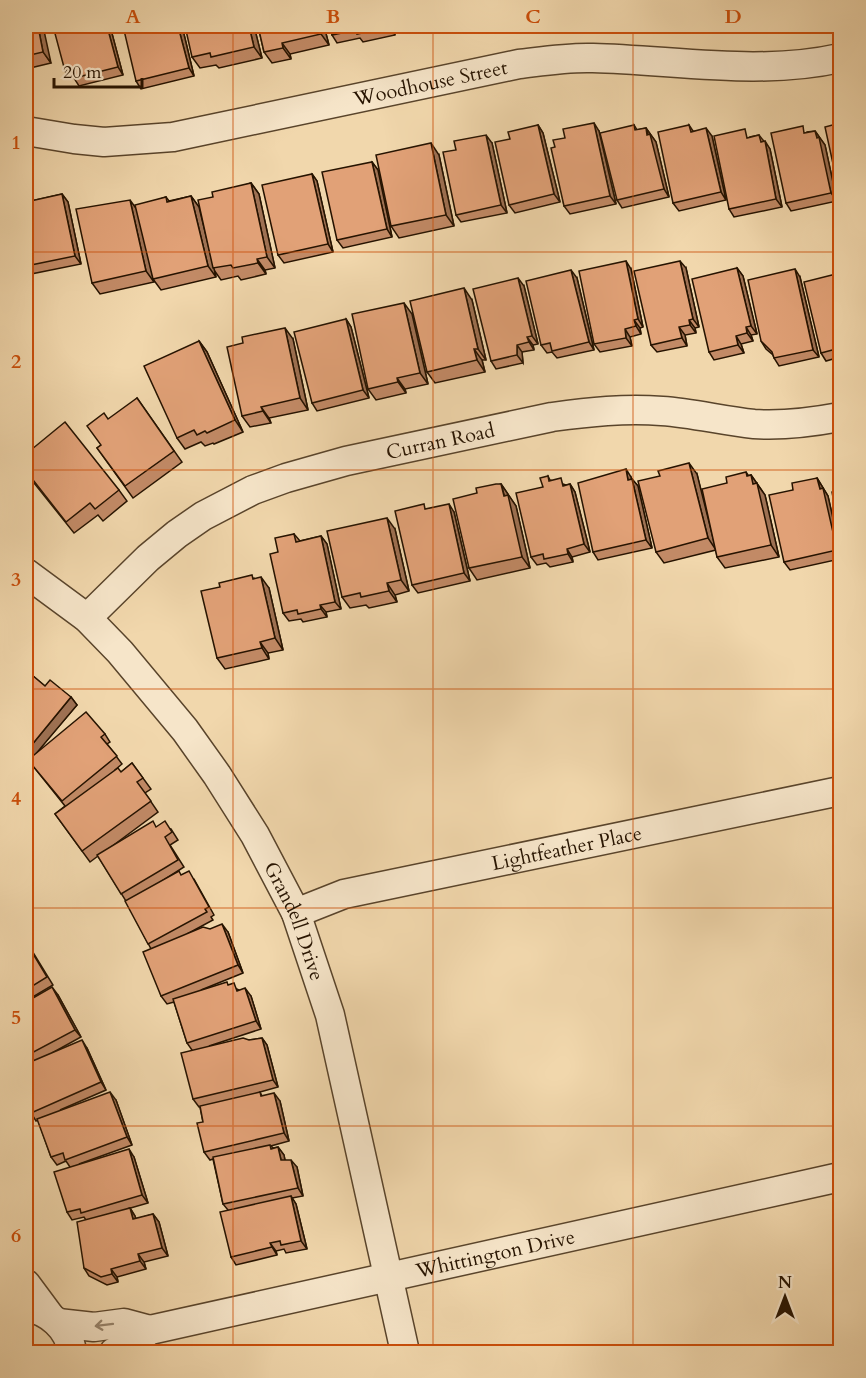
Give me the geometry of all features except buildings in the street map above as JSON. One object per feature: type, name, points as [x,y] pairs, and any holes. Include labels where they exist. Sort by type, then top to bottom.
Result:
[{"type":"street","name":"Woodhouse Street","points":[[26,131],[74,140],[104,142],[173,138],[508,66],[553,59],[590,58],[762,66],[802,65],[840,58]]},
{"type":"street","name":"Curran Road","points":[[87,618],[148,558],[203,516],[253,490],[313,469],[552,417],[588,412],[626,409],[663,411],[754,424],[785,424],[840,417]]},
{"type":"street","name":"Grandell Drive","points":[[26,573],[87,618],[120,652],[202,752],[255,835],[296,913],[330,1015],[405,1353]]},
{"type":"street","name":"Lightfeather Place","points":[[296,913],[344,894],[840,791]]},
{"type":"street","name":"Whittington Drive","points":[[114,1353],[150,1330],[840,1177]]},
{"type":"street","points":[[26,1284],[44,1315],[67,1335],[72,1353]]},
{"type":"street","name":"Whittington Drive","points":[[44,1315],[94,1327],[124,1323],[150,1330]]}]
